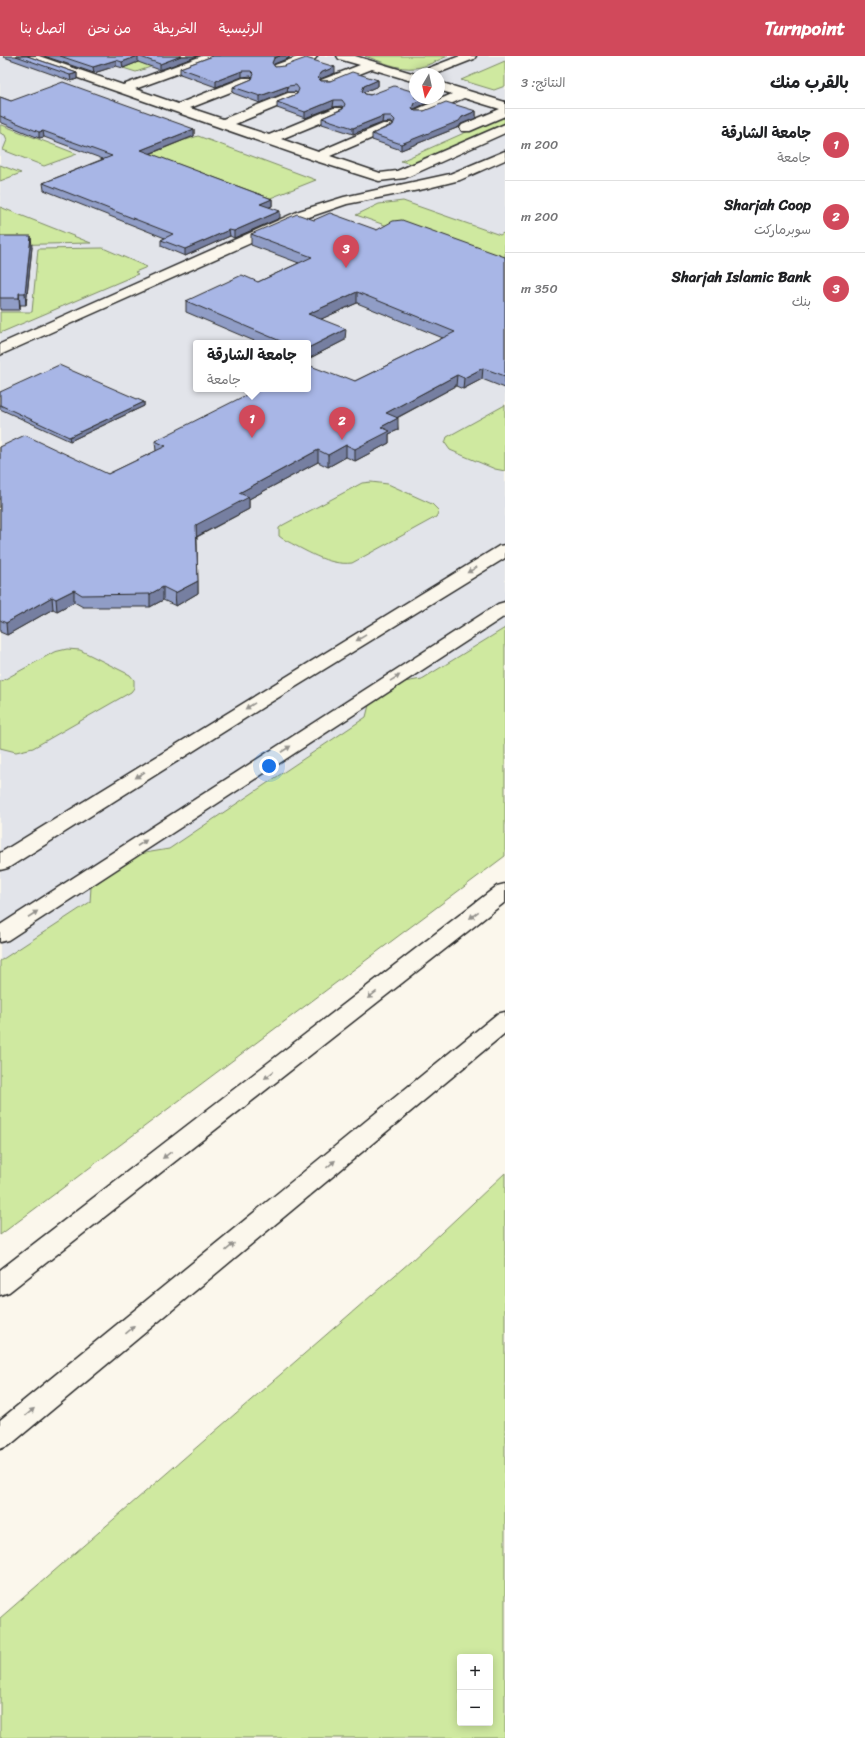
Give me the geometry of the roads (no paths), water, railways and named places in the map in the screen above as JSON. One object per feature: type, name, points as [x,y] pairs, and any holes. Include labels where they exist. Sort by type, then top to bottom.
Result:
[{"type":"street","points":[[28,56],[379,177],[400,175],[505,128]]},
{"type":"street","points":[[123,89],[213,56]]},
{"type":"street","points":[[279,68],[311,56]]},
{"type":"street","points":[[343,56],[409,76]]},
{"type":"street","points":[[440,68],[470,56]]},
{"type":"street","points":[[324,83],[371,65]]},
{"type":"street","points":[[395,86],[409,80]]},
{"type":"street","points":[[178,108],[247,81]]},
{"type":"street","points":[[445,88],[505,106]]},
{"type":"street","points":[[419,113],[464,93]]},
{"type":"street","points":[[223,124],[292,96]]},
{"type":"street","points":[[268,140],[338,111]]},
{"type":"street","points":[[466,128],[505,111]]},
{"type":"street","points":[[318,157],[387,127]]},
{"type":"street","points":[[0,350],[304,214],[344,202],[455,177],[505,155]]},
{"type":"street","points":[[366,173],[391,162]]},
{"type":"street","points":[[0,863],[282,686],[505,550]]},
{"type":"street","points":[[0,935],[375,690],[505,608]]},
{"type":"street","points":[[0,1285],[505,891]]},
{"type":"street","points":[[0,1437],[505,1020]]},
{"type":"place","name":"Sharjah Islamic Bank","points":[[346,268]]},
{"type":"place","name":"جامعة الشارقة","points":[[252,438]]},
{"type":"place","name":"Sharjah Coop","points":[[342,440]]}]
